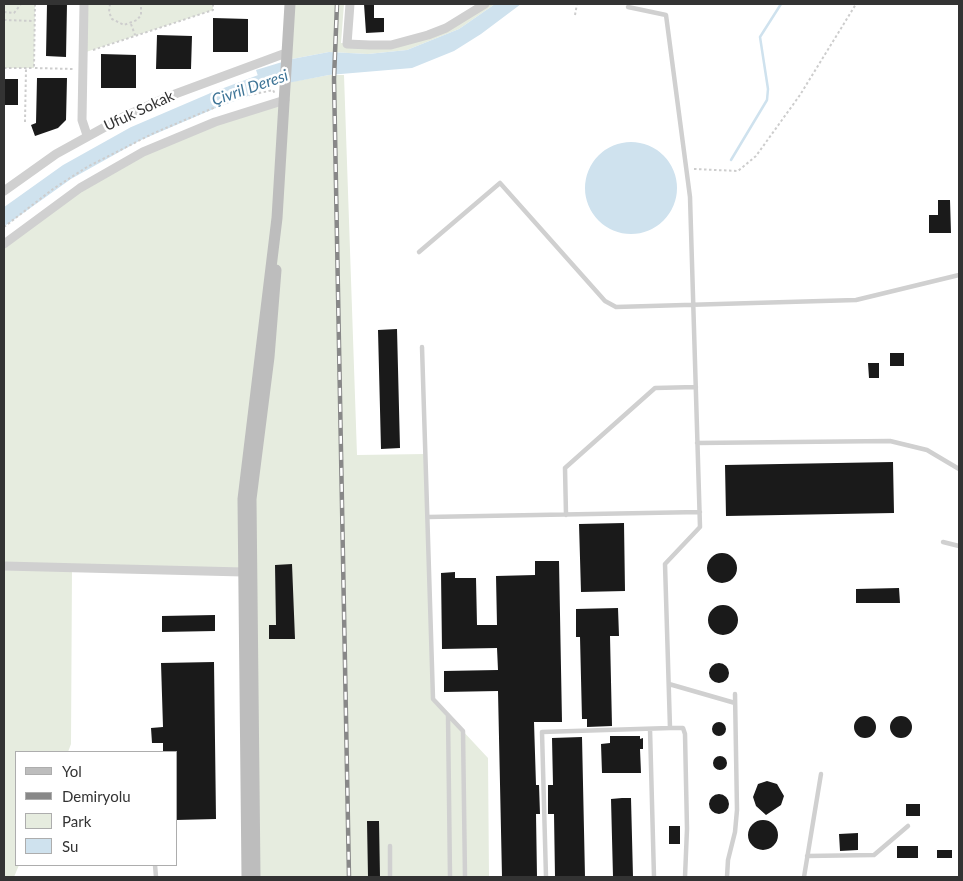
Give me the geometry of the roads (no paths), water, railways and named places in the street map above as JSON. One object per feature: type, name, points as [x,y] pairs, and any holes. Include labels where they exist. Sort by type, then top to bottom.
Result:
[{"type":"street","points":[[84,4],[82,120],[87,135]]},
{"type":"street","points":[[247,877],[243,572],[245,475],[276,218],[290,4]]},
{"type":"street","points":[[350,4],[347,44],[391,44],[411,40],[446,28],[485,4]]},
{"type":"street","name":"Ufuk Sokak","points":[[4,191],[87,135],[167,97],[286,57]]},
{"type":"street","points":[[4,244],[80,188],[143,152],[285,95]]},
{"type":"street","points":[[255,877],[251,499],[272,318],[277,256],[276,218]]},
{"type":"street","points":[[4,566],[243,572]]},
{"type":"lane","points":[[628,6],[666,15],[690,197],[700,527],[666,564],[670,728]]},
{"type":"lane","points":[[419,252],[500,183],[610,305],[616,307],[856,300],[959,275]]},
{"type":"lane","points":[[422,347],[433,699],[463,732],[465,877]]},
{"type":"lane","points":[[566,515],[565,468],[655,388],[696,387]]},
{"type":"lane","points":[[698,443],[890,441],[927,450],[959,469]]},
{"type":"lane","points":[[428,517],[700,512]]},
{"type":"lane","points":[[943,542],[959,546]]},
{"type":"lane","points":[[669,684],[735,702]]},
{"type":"lane","points":[[728,877],[728,860],[735,832],[737,810],[735,694]]},
{"type":"lane","points":[[448,715],[450,877]]},
{"type":"lane","points":[[546,877],[542,732],[682,728],[685,734],[687,829],[685,877]]},
{"type":"lane","points":[[650,729],[654,877]]},
{"type":"lane","points":[[804,877],[821,774]]},
{"type":"lane","points":[[807,856],[874,855],[908,826]]},
{"type":"lane","points":[[390,846],[390,877]]},
{"type":"water","points":[[495,4],[521,4],[481,34],[454,51],[412,68],[329,75],[262,88],[256,70],[292,59],[329,52],[368,54],[407,50],[459,29]]},
{"type":"water","points":[[631,142],[648,146],[663,156],[673,171],[677,188],[673,205],[663,220],[648,230],[631,234],[614,230],[599,220],[589,205],[585,188],[589,171],[599,156],[614,146]]},
{"type":"waterway","points":[[731,160],[767,100],[768,89],[760,37],[781,4]]},
{"type":"waterway","name":"Çivril Deresi","points":[[4,217],[67,172],[135,134],[212,101],[281,75]]},
{"type":"railway","points":[[337,4],[334,79],[349,877]]}]
